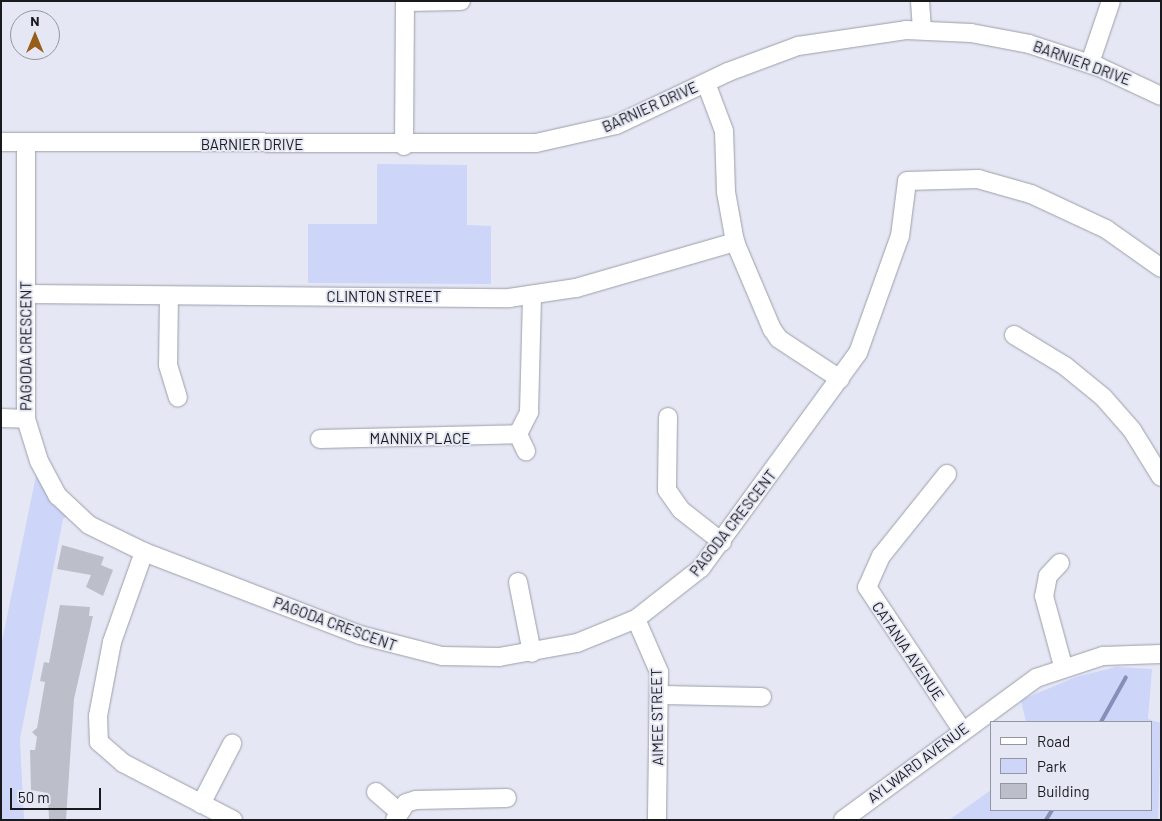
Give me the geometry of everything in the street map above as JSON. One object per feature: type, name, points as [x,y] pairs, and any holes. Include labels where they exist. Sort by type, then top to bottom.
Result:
[{"type":"street","points":[[404,146],[405,2],[461,1]]},
{"type":"street","points":[[920,1],[922,30]]},
{"type":"street","points":[[1090,63],[1111,1]]},
{"type":"street","name":"BARNIER DRIVE","points":[[1,142],[404,146],[509,145],[571,138],[632,119],[756,60],[814,42],[922,30],[1007,39],[1090,63],[1161,96]]},
{"type":"street","points":[[706,83],[722,123],[726,192],[735,242],[779,339],[840,379]]},
{"type":"street","name":"PAGODA CRESCENT","points":[[26,143],[26,418],[39,461],[58,496],[89,525],[144,552],[398,647],[459,658],[532,653],[577,643],[636,619],[674,593],[722,542],[840,379],[864,342],[892,263],[907,181],[978,179],[1031,194],[1106,229],[1161,268]]},
{"type":"street","name":"CLINTON STREET","points":[[26,294],[532,296],[606,280],[735,242]]},
{"type":"street","points":[[168,296],[168,365],[178,398]]},
{"type":"street","points":[[526,451],[518,434],[529,412],[532,296]]},
{"type":"street","points":[[1014,335],[1065,366],[1099,393],[1132,430],[1161,477]]},
{"type":"street","points":[[668,417],[667,490],[681,510],[722,542]]},
{"type":"street","points":[[1,418],[26,418]]},
{"type":"street","name":"MANNIX PLACE","points":[[320,439],[518,434]]},
{"type":"street","name":"CATANIA AVENUE","points":[[947,474],[881,556],[867,587],[962,730]]},
{"type":"street","points":[[144,552],[112,642],[98,716],[99,742],[112,757],[233,820]]},
{"type":"street","points":[[1060,563],[1048,576],[1044,596],[1064,666]]},
{"type":"street","points":[[518,582],[532,653]]},
{"type":"street","name":"AIMEE STREET","points":[[636,619],[656,658],[660,695],[657,820]]},
{"type":"street","name":"AYLWARD AVENUE","points":[[843,820],[1018,689],[1064,666],[1103,656],[1161,654]]},
{"type":"street","points":[[660,695],[762,697]]},
{"type":"street","points":[[201,804],[232,744]]},
{"type":"street","points":[[376,792],[396,815],[416,800],[507,798]]},
{"type":"green space","points":[[377,164],[467,165],[467,225],[491,226],[491,284],[308,283],[308,224],[377,224]]},
{"type":"green space","points":[[39,461],[73,511],[63,519],[20,739],[24,820],[1,820],[1,646]]},
{"type":"green space","points":[[1116,667],[1152,669],[1148,719],[1161,723],[1158,820],[949,820],[990,791],[990,811],[1152,811],[1152,721],[1026,721],[1021,700],[1076,677]]},
{"type":"building","points":[[62,545],[104,557],[101,565],[113,570],[103,596],[86,587],[91,575],[57,569]]},
{"type":"building","points":[[60,605],[90,607],[89,616],[93,616],[74,699],[66,820],[49,820],[48,793],[31,790],[30,750],[35,750],[37,737],[32,732],[37,728],[45,682],[40,681],[44,662],[49,663]]},
{"type":"waterway","points":[[1102,721],[1126,677]]},
{"type":"waterway","points":[[1046,820],[1051,811]]}]
